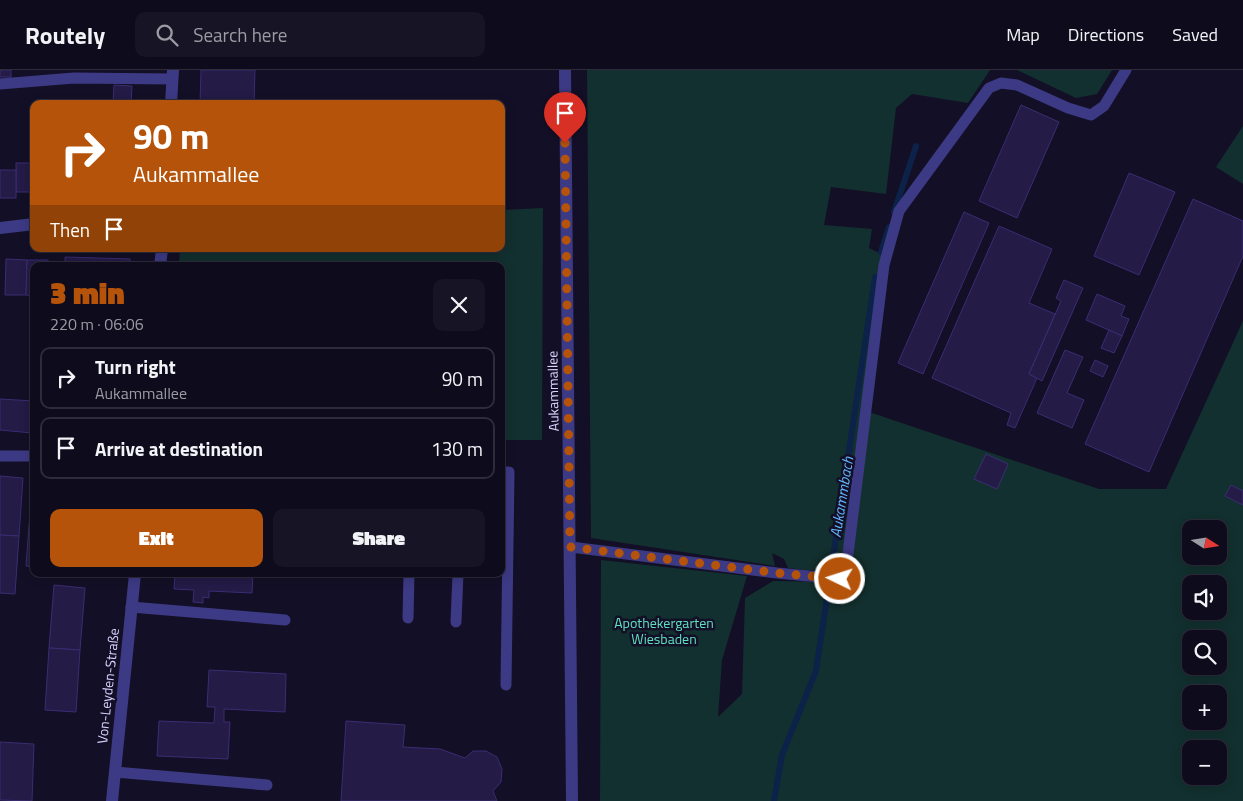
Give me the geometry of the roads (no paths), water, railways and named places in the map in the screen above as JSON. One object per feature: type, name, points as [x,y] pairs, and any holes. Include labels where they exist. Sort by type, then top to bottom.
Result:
[{"type":"street","name":"Aukammallee","points":[[565,70],[572,801]]},
{"type":"street","points":[[171,100],[172,75]]},
{"type":"street","points":[[0,228],[30,224]]},
{"type":"street","name":"Von-Leyden-Straße","points":[[112,801],[135,577]]},
{"type":"lane","points":[[570,547],[840,579],[847,562],[884,265],[899,211],[989,88],[1001,83],[1017,85],[1068,108],[1092,115],[1104,106],[1126,70]]},
{"type":"lane","points":[[0,84],[74,78],[172,75]]},
{"type":"lane","points":[[0,456],[30,456]]},
{"type":"lane","points":[[505,472],[509,472],[506,685]]},
{"type":"lane","points":[[408,618],[409,577]]},
{"type":"lane","points":[[456,622],[458,577]]},
{"type":"lane","points":[[131,607],[285,620]]},
{"type":"lane","points":[[115,772],[268,784]]},
{"type":"waterway","name":"Aukammbach","points":[[894,212],[916,146]]},
{"type":"waterway","name":"Aukammbach","points":[[881,252],[889,227]]},
{"type":"waterway","name":"Aukammbach","points":[[774,801],[782,755],[816,671],[875,277]]},
{"type":"park label","name":"Apothekergarten Wiesbaden","points":[[664,632]]}]
